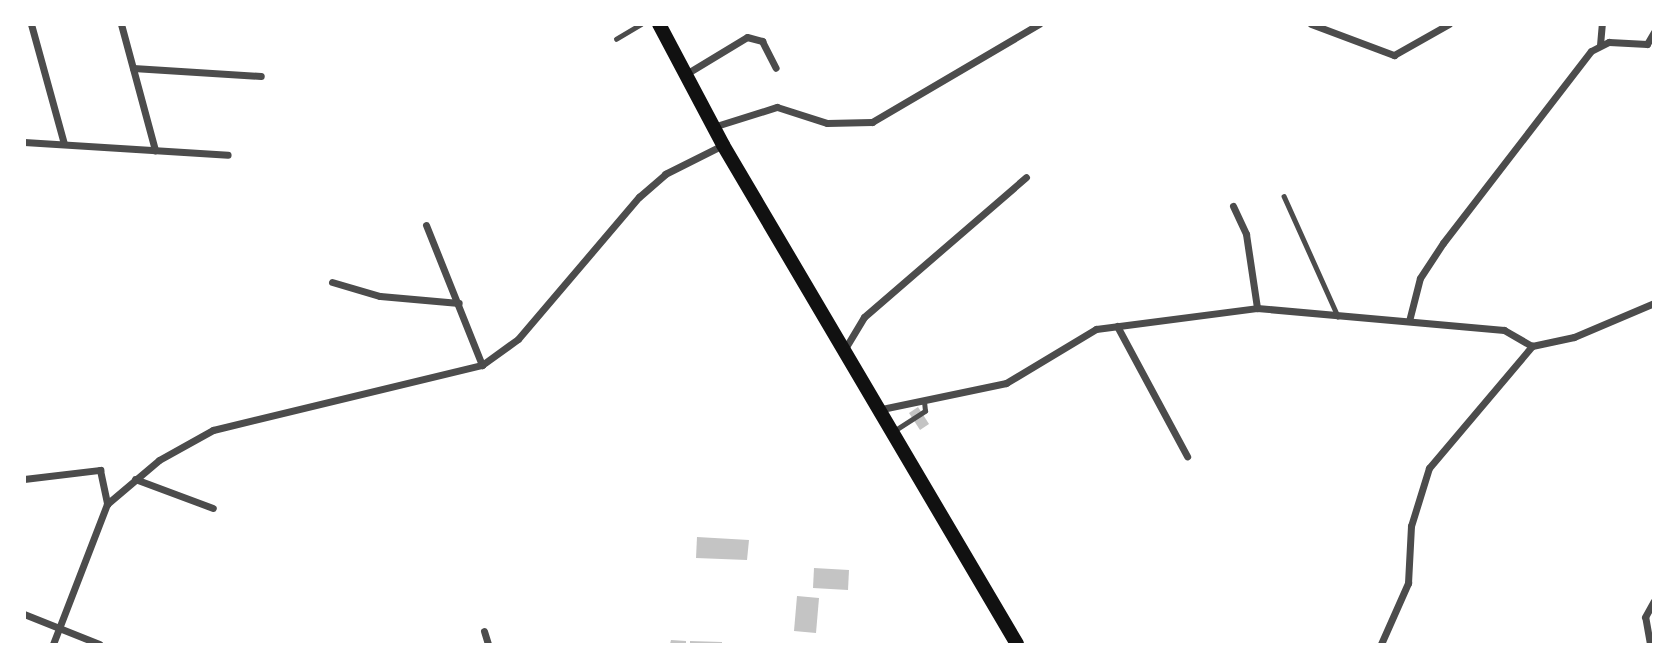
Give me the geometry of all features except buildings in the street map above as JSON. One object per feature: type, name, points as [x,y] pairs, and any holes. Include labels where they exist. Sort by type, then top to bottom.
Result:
[{"type":"main road","points":[[659,24],[723,145],[876,411],[1017,645]]},
{"type":"street","points":[[31,24],[64,144]]},
{"type":"street","points":[[121,24],[155,150]]},
{"type":"street","points":[[713,127],[777,107],[827,123],[872,121],[1039,24]]},
{"type":"street","points":[[1311,24],[1394,55],[1449,24]]},
{"type":"street","points":[[1409,321],[1420,278],[1443,243],[1601,45],[1602,24]]},
{"type":"street","points":[[1601,45],[1647,44],[1654,32]]},
{"type":"street","points":[[685,74],[747,37],[762,41],[776,68]]},
{"type":"street","points":[[133,68],[261,76]]},
{"type":"street","points":[[24,142],[228,155]]},
{"type":"street","points":[[53,645],[107,504],[135,479],[213,430],[482,365],[518,339],[639,197],[665,174],[723,145]]},
{"type":"street","points":[[843,353],[864,317],[1026,177]]},
{"type":"street","points":[[1233,206],[1246,234],[1257,308]]},
{"type":"street","points":[[426,225],[482,365]]},
{"type":"street","points":[[332,282],[380,296],[459,303]]},
{"type":"street","points":[[1381,645],[1408,583],[1411,526],[1429,468],[1532,346],[1574,337],[1654,303]]},
{"type":"street","points":[[876,411],[1006,383],[1078,337],[1117,327],[1257,308],[1504,330],[1532,346]]},
{"type":"street","points":[[1117,327],[1187,456]]},
{"type":"street","points":[[24,479],[100,470],[107,504]]},
{"type":"street","points":[[135,479],[213,508]]},
{"type":"street","points":[[1650,645],[1645,617],[1654,601]]},
{"type":"street","points":[[24,614],[99,645]]},
{"type":"street","points":[[484,631],[488,645]]},
{"type":"lane","points":[[616,39],[642,24]]},
{"type":"lane","points":[[1284,196],[1338,317]]},
{"type":"lane","points":[[890,433],[925,411],[923,400]]}]
